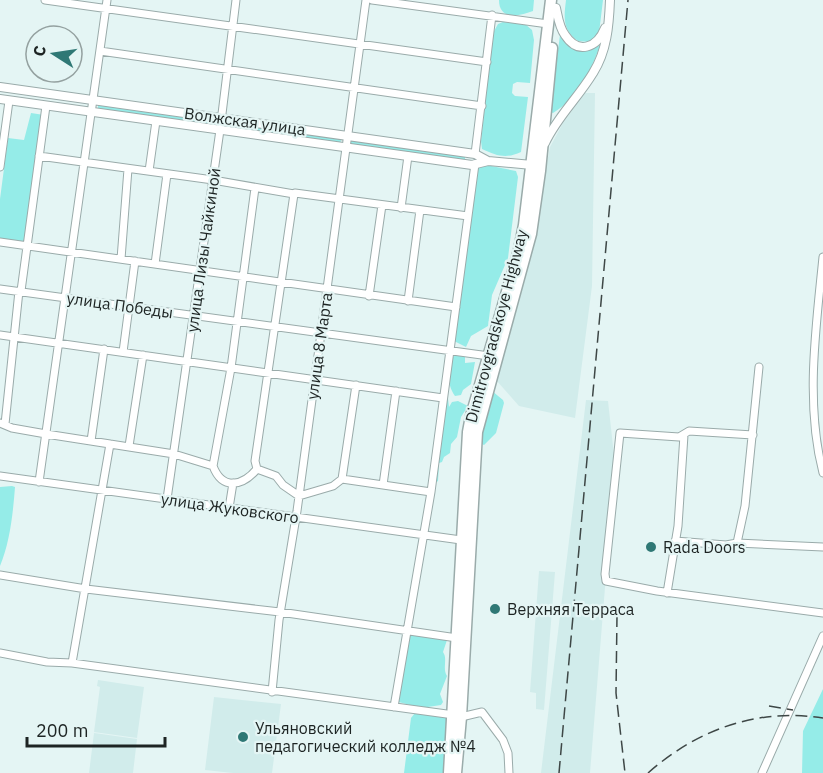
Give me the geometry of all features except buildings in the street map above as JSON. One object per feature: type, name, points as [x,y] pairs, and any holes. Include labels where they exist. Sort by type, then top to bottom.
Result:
[{"type":"highway","points":[[550,22],[553,2]]},
{"type":"highway","name":"Dimitrovgradskoye Highway","points":[[456,773],[461,716],[468,432],[519,250],[536,165],[542,149],[550,22]]},
{"type":"highway","name":"Dimitrovgradskoye Highway","points":[[449,773],[461,716],[457,638],[477,432],[531,234],[550,22]]},
{"type":"main road","points":[[542,149],[559,118],[597,66],[607,37],[610,0]]},
{"type":"main road","points":[[553,2],[564,35],[579,46],[588,46],[599,40],[609,17]]},
{"type":"main road","name":"Волжская улица","points":[[0,87],[475,154],[488,161]]},
{"type":"main road","name":"Волжская улица","points":[[5,100],[408,156],[475,164],[488,161],[536,165]]},
{"type":"street","points":[[45,0],[487,62]]},
{"type":"street","points":[[39,482],[107,0]]},
{"type":"street","name":"улица Лизы Чайкиной","points":[[167,499],[222,118],[236,0]]},
{"type":"street","name":"улица 8 Марта","points":[[272,692],[280,612],[299,496],[366,0]]},
{"type":"street","points":[[372,0],[550,22]]},
{"type":"street","points":[[475,154],[492,15]]},
{"type":"street","points":[[100,51],[482,106]]},
{"type":"street","points":[[0,167],[5,100]]},
{"type":"street","points":[[46,106],[3,424],[12,428],[46,434],[174,454],[213,466]]},
{"type":"street","points":[[149,171],[156,121]]},
{"type":"street","points":[[39,156],[213,180],[294,194],[468,216]]},
{"type":"street","points":[[400,208],[408,156]]},
{"type":"street","points":[[394,707],[431,492],[475,164]]},
{"type":"street","points":[[121,259],[128,168]]},
{"type":"street","points":[[155,264],[168,174]]},
{"type":"street","points":[[255,188],[231,368],[213,466],[217,476],[232,483],[240,484],[252,476],[257,469],[255,461],[294,194]]},
{"type":"street","points":[[369,296],[382,205]]},
{"type":"street","points":[[408,301],[420,210]]},
{"type":"street","points":[[0,242],[456,307]]},
{"type":"street","points":[[823,257],[813,371],[815,429],[823,473]]},
{"type":"street","points":[[123,352],[135,261]]},
{"type":"street","name":"улица Победы","points":[[0,289],[489,356]]},
{"type":"street","points":[[0,335],[443,398]]},
{"type":"street","points":[[91,441],[104,350]]},
{"type":"street","points":[[129,447],[143,355]]},
{"type":"street","points":[[737,543],[745,506],[759,367]]},
{"type":"street","points":[[257,469],[276,476],[299,496],[333,486],[342,479],[356,385]]},
{"type":"street","points":[[383,485],[396,391]]},
{"type":"street","points":[[753,435],[689,431],[679,437],[620,433],[606,581],[667,593],[823,613]]},
{"type":"street","points":[[667,593],[678,526],[684,435]]},
{"type":"street","points":[[72,663],[87,589],[110,444]]},
{"type":"street","name":"улица Жуковского","points":[[0,476],[466,540]]},
{"type":"street","points":[[342,479],[431,492]]},
{"type":"street","points":[[229,508],[232,483]]},
{"type":"street","points":[[675,541],[726,545],[737,543],[823,547]]},
{"type":"street","points":[[0,575],[87,589],[280,612],[457,638]]},
{"type":"street","points":[[762,773],[823,636]]},
{"type":"street","points":[[0,653],[47,662],[72,663],[461,716],[482,712],[503,741],[508,753],[509,773]]},
{"type":"shaded area","points":[[499,0],[534,0],[533,11],[517,15],[506,14],[500,7]]},
{"type":"shaded area","points":[[566,0],[603,0],[599,33],[590,42],[578,41],[569,32],[565,18]]},
{"type":"shaded area","points":[[503,22],[525,24],[532,30],[534,40],[530,83],[513,84],[512,93],[515,96],[528,97],[521,152],[506,156],[482,149],[481,141],[493,33],[498,24]]},
{"type":"shaded area","points":[[560,35],[568,44],[578,49],[600,45],[582,84],[569,100],[553,113],[550,112]]},
{"type":"shaded area","points":[[585,93],[595,93],[592,286],[575,418],[519,406],[496,380],[531,250],[550,147],[563,123]]},
{"type":"shaded area","points":[[98,105],[216,122],[215,128],[98,111]]},
{"type":"shaded area","points":[[31,113],[44,115],[26,243],[0,239],[0,199],[8,138],[24,140]]},
{"type":"shaded area","points":[[223,122],[341,139],[340,145],[222,128]]},
{"type":"shaded area","points":[[350,140],[465,156],[465,161],[349,145]]},
{"type":"shaded area","points":[[481,164],[516,171],[518,177],[508,258],[492,295],[488,326],[471,336],[466,347],[454,341],[470,171]]},
{"type":"shaded area","points":[[457,355],[465,357],[465,363],[475,362],[471,384],[463,390],[461,395],[455,396],[449,383],[449,369],[450,358]]},
{"type":"shaded area","points":[[447,390],[449,407],[452,402],[458,401],[468,406],[461,417],[457,437],[451,444],[450,453],[439,463],[438,481],[434,484]]},
{"type":"shaded area","points":[[492,391],[504,403],[496,433],[484,445],[480,443],[481,433]]},
{"type":"shaded area","points":[[586,400],[608,401],[615,464],[590,773],[541,773]]},
{"type":"shaded area","points":[[0,487],[15,487],[10,527],[0,566]]},
{"type":"shaded area","points":[[539,571],[555,572],[544,710],[536,709],[536,693],[530,692]]},
{"type":"shaded area","points":[[415,634],[447,640],[443,652],[447,676],[440,694],[443,702],[441,705],[421,708],[395,701],[407,637]]},
{"type":"shaded area","points":[[98,680],[144,687],[137,738],[94,732],[100,687],[97,686]]},
{"type":"shaded area","points":[[823,689],[823,773],[802,773],[803,731]]},
{"type":"shaded area","name":"Ульяновский педагогический колледж №4","points":[[214,697],[281,704],[272,773],[205,770]]},
{"type":"shaded area","points":[[415,713],[447,718],[445,773],[404,773],[411,718]]},
{"type":"shaded area","points":[[94,733],[137,739],[133,773],[89,773]]},
{"type":"railway","points":[[559,773],[628,0]]},
{"type":"railway","points":[[617,615],[616,693],[625,773]]},
{"type":"railway","points":[[769,706],[793,710]]},
{"type":"railway","points":[[648,773],[687,744],[730,725],[775,716],[823,718]]},
{"type":"place","name":"Rada Doors","points":[[651,547]]},
{"type":"place","name":"Верхняя Терраса","points":[[495,609]]},
{"type":"place","name":"Ульяновский педагогический колледж №4","points":[[243,737]]}]
